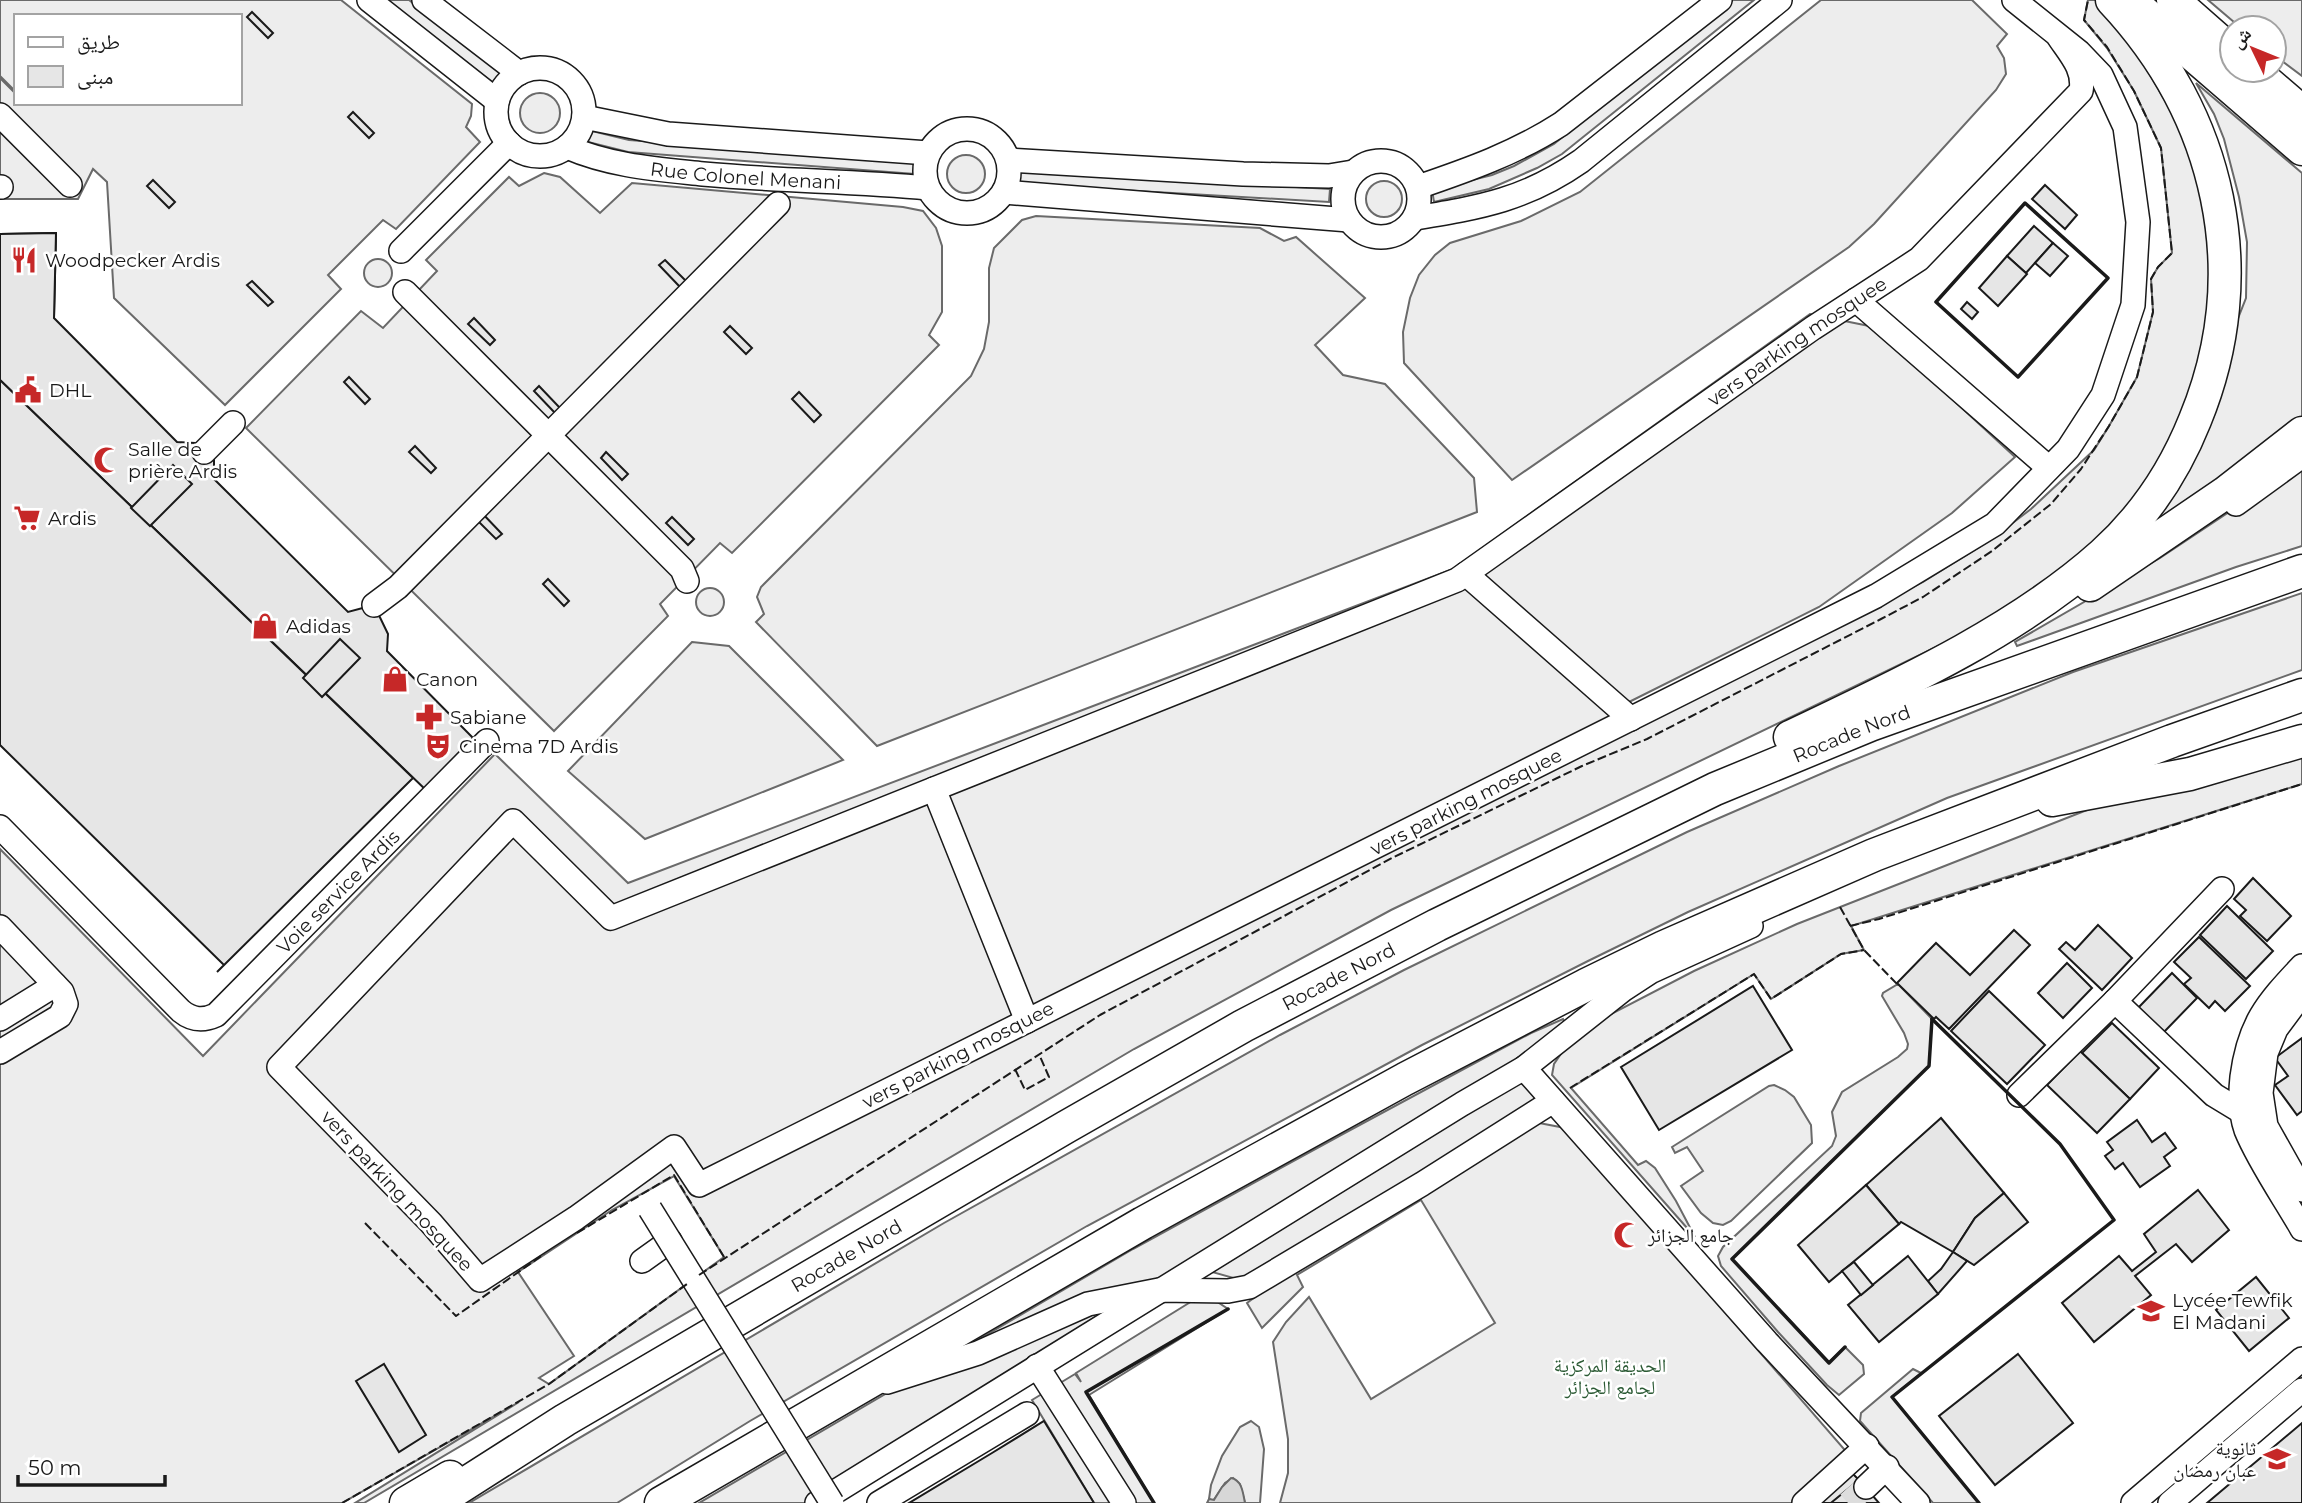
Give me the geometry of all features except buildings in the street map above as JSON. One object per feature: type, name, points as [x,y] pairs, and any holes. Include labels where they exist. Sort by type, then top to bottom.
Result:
[{"type":"highway","points":[[1243,1026],[1307,981],[1427,915],[1603,824],[1891,689],[1933,666],[2046,599],[2105,552],[2147,504],[2177,461],[2209,384],[2222,321],[2225,280],[2219,200],[2202,141],[2184,100],[2150,44],[2112,0]]},
{"type":"highway","points":[[2129,0],[2302,149]]},
{"type":"highway","points":[[2184,2],[2218,27]]},
{"type":"highway","points":[[2184,2],[2218,37]]},
{"type":"highway","points":[[2269,84],[2302,112]]},
{"type":"highway","points":[[1933,666],[1983,645],[2048,612],[2106,576],[2225,493],[2302,433]]},
{"type":"highway","name":"Rocade Nord","points":[[435,1503],[588,1406],[1030,1148],[1243,1026],[1449,919],[1716,789],[1870,725],[2302,571]]},
{"type":"highway","points":[[662,1503],[1052,1274],[1405,1079],[1664,947],[1830,874],[1995,807],[2302,695]]},
{"type":"highway","points":[[1995,807],[2141,785],[2190,774],[2302,741]]},
{"type":"highway","points":[[406,1503],[488,1455],[588,1406]]},
{"type":"street","points":[[369,0],[497,101]]},
{"type":"street","points":[[424,0],[519,73]]},
{"type":"street","points":[[1418,187],[1499,158],[1534,141],[1561,124],[1720,0]]},
{"type":"street","points":[[1415,218],[1498,203],[1557,177],[1780,0]]},
{"type":"street","name":"vers parking mosquee","points":[[2014,0],[2079,52],[2101,75],[2125,127],[2138,222],[2133,305],[2103,395],[2068,449],[1995,524],[1888,589],[699,1185],[674,1147],[576,1218],[480,1280],[431,1223],[279,1067],[513,821],[611,918],[1458,580],[1813,328],[1919,259],[2081,91],[2083,79],[2079,69],[2058,36]]},
{"type":"street","points":[[532,68],[559,71],[571,79],[579,90],[584,103],[582,128],[567,147],[556,153],[531,155],[509,143],[500,131],[496,116],[497,101],[502,90],[519,73],[532,68]]},
{"type":"street","points":[[0,116],[70,185]]},
{"type":"street","name":"Rue Colonel Menani","points":[[584,117],[668,134],[928,153]]},
{"type":"street","points":[[967,128],[991,135],[1002,146],[1009,160],[1009,178],[1004,192],[994,205],[978,212],[963,214],[946,208],[934,198],[925,178],[928,153],[937,141],[951,131],[967,128]]},
{"type":"street","points":[[401,251],[509,143]]},
{"type":"street","name":"Rue Colonel Menani","points":[[567,147],[616,164],[653,169],[929,188]]},
{"type":"street","points":[[1009,160],[1244,174],[1329,176],[1353,172]]},
{"type":"street","points":[[1387,161],[1401,165],[1411,174],[1418,187],[1419,205],[1415,218],[1394,236],[1378,238],[1357,229],[1343,208],[1343,193],[1347,181],[1353,172],[1365,164],[1387,161]]},
{"type":"street","points":[[1004,192],[1349,220]]},
{"type":"street","points":[[374,605],[398,587],[778,204]]},
{"type":"street","points":[[405,292],[682,569],[687,581]]},
{"type":"street","points":[[1856,300],[2049,468]]},
{"type":"street","points":[[204,452],[233,423]]},
{"type":"street","points":[[2236,504],[2302,456]]},
{"type":"street","points":[[1466,574],[1631,719]]},
{"type":"street","name":"Voie service Ardis","points":[[0,827],[181,1011],[200,1019],[216,1015],[487,741]]},
{"type":"street","points":[[934,789],[1027,1021]]},
{"type":"street","points":[[817,1503],[1158,1290],[1524,1068],[1641,978],[1762,921],[1796,901],[1830,874]]},
{"type":"street","points":[[2019,1095],[2115,1001],[2222,889]]},
{"type":"street","points":[[0,927],[66,998],[64,1011],[0,1052]]},
{"type":"street","points":[[2302,966],[2268,1004],[2251,1034],[2246,1047],[2240,1092],[2247,1132],[2302,1229]]},
{"type":"street","points":[[0,1019],[55,985]]},
{"type":"street","points":[[2302,994],[2276,1029],[2266,1053],[2261,1093],[2266,1126],[2302,1190]]},
{"type":"street","points":[[2115,1001],[2214,1095],[2242,1112]]},
{"type":"street","points":[[1524,1068],[1767,1342],[1918,1503]]},
{"type":"street","points":[[832,1402],[978,1353],[1088,1304],[1158,1290],[1225,1294],[1249,1287],[1422,1184],[1553,1101]]},
{"type":"street","points":[[650,1209],[832,1503]]},
{"type":"street","points":[[642,1261],[670,1241]]},
{"type":"street","points":[[2133,1503],[2302,1359]]},
{"type":"street","points":[[1037,1366],[1124,1503]]},
{"type":"street","points":[[2170,1503],[2302,1390]]},
{"type":"street","points":[[880,1503],[1027,1414]]},
{"type":"street","points":[[1804,1503],[1867,1446]]},
{"type":"street","points":[[1866,1488],[1887,1467]]},
{"type":"shaded area","points":[[0,0],[341,0],[472,104],[466,127],[480,142],[396,229],[383,220],[328,275],[341,289],[225,405],[114,298],[107,182],[93,169],[78,199],[0,199],[0,78],[14,92],[14,105],[242,105],[242,14],[14,14],[14,90],[0,76]]},
{"type":"shaded area","points":[[387,0],[409,0],[501,73],[493,83]]},
{"type":"shaded area","points":[[1733,0],[1754,0],[1562,154],[1489,189],[1434,202],[1432,190],[1492,175],[1554,144]]},
{"type":"shaded area","points":[[1821,0],[1972,0],[2007,34],[1997,46],[2004,58],[2006,74],[1996,90],[1874,224],[1849,247],[1512,480],[1404,363],[1403,332],[1410,298],[1419,275],[1435,255],[1450,243],[1521,221],[1580,192]]},
{"type":"shaded area","points":[[2088,0],[2096,0],[2128,37],[2198,157],[2215,312],[2174,443],[2103,539],[2020,602],[1953,639],[1391,910],[1134,1049],[364,1503],[355,1503],[519,1402],[342,1503],[0,1503],[0,849],[203,1056],[495,754],[628,883],[1453,569],[1810,314],[1874,327],[2015,457],[1952,513],[1819,607],[1625,704],[1638,725],[1923,582],[1989,541],[2031,509],[2094,450],[2137,377],[2153,312],[2151,279],[2172,253],[2161,148],[2134,91],[2107,48],[2084,20]],"holes":[[[674,1176],[724,1257],[549,1384],[539,1378],[574,1356],[518,1272],[612,1210]]]},
{"type":"shaded area","points":[[2208,0],[2302,0],[2302,76],[2288,66],[2288,14],[2224,14]]},
{"type":"shaded area","points":[[2196,83],[2302,173],[2302,418],[2256,457],[2138,534],[2229,341],[2246,298],[2247,242],[2239,197],[2224,139],[2214,114]]},
{"type":"shaded area","points":[[540,93],[554,99],[560,113],[554,127],[540,133],[526,127],[520,113],[526,99]]},
{"type":"shaded area","points":[[588,130],[629,140],[916,162],[915,174],[628,152],[584,141]]},
{"type":"shaded area","points":[[966,155],[979,161],[985,174],[979,187],[966,193],[953,187],[947,174],[953,161]]},
{"type":"shaded area","points":[[1017,171],[1330,189],[1329,202],[1016,184]]},
{"type":"shaded area","points":[[544,173],[560,177],[600,213],[632,183],[903,207],[923,211],[936,228],[942,246],[942,312],[929,335],[939,345],[732,553],[720,543],[660,604],[668,616],[554,731],[246,428],[361,311],[383,328],[437,271],[426,260],[509,177],[519,186]]},
{"type":"shaded area","points":[[1384,181],[1397,186],[1402,199],[1397,212],[1384,217],[1371,212],[1366,199],[1371,186]]},
{"type":"shaded area","points":[[1036,216],[1260,228],[1284,241],[1296,237],[1365,298],[1315,345],[1343,375],[1385,384],[1474,478],[1477,512],[877,746],[756,622],[764,614],[757,597],[761,587],[971,376],[984,349],[989,322],[989,268],[994,248],[1022,220]]},
{"type":"shaded area","points":[[378,259],[388,263],[392,273],[388,283],[378,287],[368,283],[364,273],[368,263]]},
{"type":"shaded area","points":[[2302,468],[2302,546],[2017,646],[2015,642],[2160,558],[2247,500]]},
{"type":"shaded area","points":[[710,588],[720,592],[724,602],[720,612],[710,616],[700,612],[696,602],[700,592]]},
{"type":"shaded area","points":[[2302,593],[2302,670],[1947,798],[1688,912],[1588,961],[1422,1045],[1087,1226],[750,1421],[617,1503],[469,1503],[944,1223],[1280,1035],[1404,970],[1687,832],[1839,766],[2073,672]]},
{"type":"shaded area","points":[[692,642],[729,646],[843,760],[645,839],[568,771]]},
{"type":"shaded area","points":[[2302,746],[2302,784],[1851,926],[1864,950],[1841,954],[1771,999],[1754,974],[1571,1088],[1638,1165],[1646,1161],[1655,1168],[1695,1237],[1552,1075],[1554,1064],[1565,1048],[1611,1014],[1694,971],[1797,924],[2087,810]]},
{"type":"shaded area","points":[[1898,984],[1932,1019],[1929,1066],[1732,1259],[1829,1362],[1845,1347],[1863,1365],[1864,1374],[1839,1395],[1778,1332],[1721,1266],[1718,1256],[1723,1247],[1832,1146],[1836,1136],[1832,1112],[1842,1092],[1907,1049],[1904,1033],[1882,996]]},
{"type":"shaded area","points":[[1563,1019],[1566,1025],[1548,1041],[1159,1290],[817,1503],[699,1503],[1133,1249],[1531,1033]]},
{"type":"shaded area","points":[[1524,1083],[1535,1097],[1532,1104],[1244,1281],[1212,1272],[1516,1084]]},
{"type":"shaded area","points":[[1774,1085],[1794,1097],[1811,1125],[1812,1143],[1731,1221],[1723,1225],[1713,1223],[1701,1213],[1681,1186],[1703,1171],[1687,1147],[1675,1153],[1672,1147]]},
{"type":"shaded area","name":"الحديقة المركزية لجامع الجزائر","points":[[1534,1122],[1565,1128],[1844,1449],[1843,1459],[1793,1503],[1280,1503],[1288,1473],[1288,1439],[1273,1342],[1286,1322],[1309,1297],[1371,1399],[1495,1323],[1421,1200],[1297,1275],[1303,1287],[1262,1328],[1247,1303],[1308,1258]]},
{"type":"shaded area","points":[[1197,1298],[1216,1301],[1228,1309],[1089,1395],[1154,1503],[1094,1503],[1032,1400],[1075,1374],[1081,1382],[1076,1373]]},
{"type":"shaded area","points":[[1913,1369],[1921,1373],[1892,1397],[1979,1503],[1933,1503],[1860,1421],[1861,1413]]},
{"type":"shaded area","points":[[1251,1421],[1259,1427],[1264,1449],[1260,1503],[1245,1503],[1240,1484],[1233,1478],[1225,1483],[1213,1501],[1209,1499],[1211,1485],[1222,1456],[1240,1427]]},
{"type":"shaded area","points":[[1231,1478],[1240,1484],[1245,1503],[1207,1503],[1209,1499],[1214,1500]]},
{"type":"tunnel","points":[[1848,1503],[1866,1487]]},
{"type":"fence","points":[[699,1275],[1100,1015],[1392,858],[1582,766],[1647,739],[1923,597],[1992,551],[2051,504],[2081,469],[2137,377],[2153,312],[2151,279],[2172,253],[2161,148],[2134,91],[2107,47],[2084,20],[2088,0]]},
{"type":"fence","points":[[1850,926],[2302,784]]},
{"type":"fence","points":[[1840,907],[1864,950],[1898,985]]},
{"type":"fence","points":[[1570,1088],[1754,974],[1771,999],[1841,954],[1864,950]]},
{"type":"fence","points":[[1015,1069],[1025,1090],[1049,1077],[1039,1054]]},
{"type":"fence","points":[[577,1233],[674,1175],[724,1257]]},
{"type":"fence","points":[[365,1223],[456,1316],[544,1254]]},
{"type":"fence","points":[[342,1503],[549,1384],[687,1284]]},
{"type":"wall","points":[[2025,203],[2108,278],[2018,377],[1936,302],[2025,203]]},
{"type":"wall","points":[[1932,1019],[2060,1144],[2114,1220],[1892,1397],[1979,1503]]},
{"type":"wall","points":[[1845,1347],[1829,1363],[1732,1259],[1929,1066],[1932,1019]]},
{"type":"wall","points":[[1154,1503],[1086,1392],[1228,1309]]},
{"type":"place","name":"Woodpecker Ardis","points":[[24,260]]},
{"type":"place","name":"DHL","points":[[28,390]]},
{"type":"place","name":"Salle de prière Ardis","points":[[107,460]]},
{"type":"place","name":"Ardis","points":[[27,518]]},
{"type":"place","name":"Adidas","points":[[265,626]]},
{"type":"place","name":"Canon","points":[[395,679]]},
{"type":"place","name":"Sabiane","points":[[429,717]]},
{"type":"place","name":"Cinema 7D Ardis","points":[[438,746]]},
{"type":"place","name":"جامع الجزائر","points":[[1627,1235]]},
{"type":"place","name":"Lycée Tewfik El Madani","points":[[2151,1311]]},
{"type":"place","name":"ثانوية عبان رمضان","points":[[2277,1459]]}]
